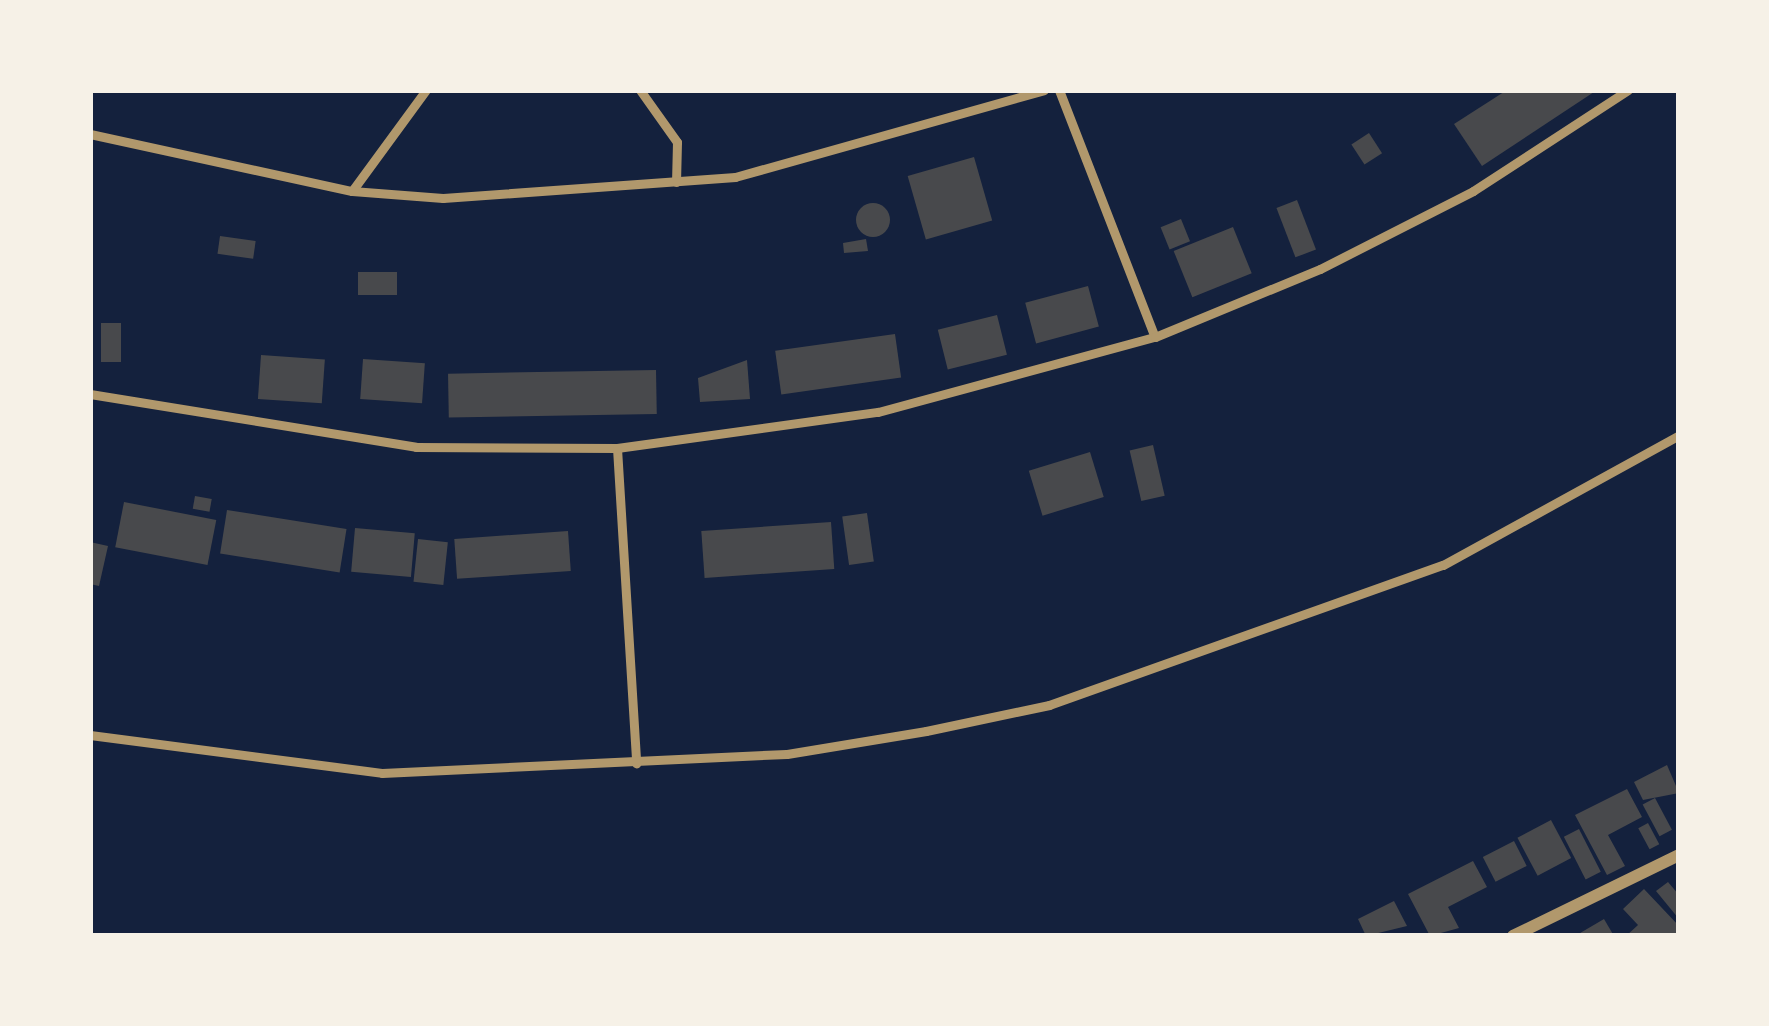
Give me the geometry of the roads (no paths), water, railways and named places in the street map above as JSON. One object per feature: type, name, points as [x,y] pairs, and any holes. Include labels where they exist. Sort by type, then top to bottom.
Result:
[{"type":"street","points":[[1513,936],[1679,855]]},
{"type":"lane","points":[[352,191],[426,90]]},
{"type":"lane","points":[[640,90],[677,142],[676,182]]},
{"type":"lane","points":[[90,134],[352,191],[443,198],[735,177],[1044,90]]},
{"type":"lane","points":[[1059,90],[1155,338]]},
{"type":"lane","points":[[90,394],[416,447],[617,448],[878,412],[1155,338],[1454,200],[1628,90]]},
{"type":"lane","points":[[90,735],[382,772],[787,754],[1049,705],[1442,566],[1679,435]]},
{"type":"lane","points":[[617,448],[636,763]]}]
